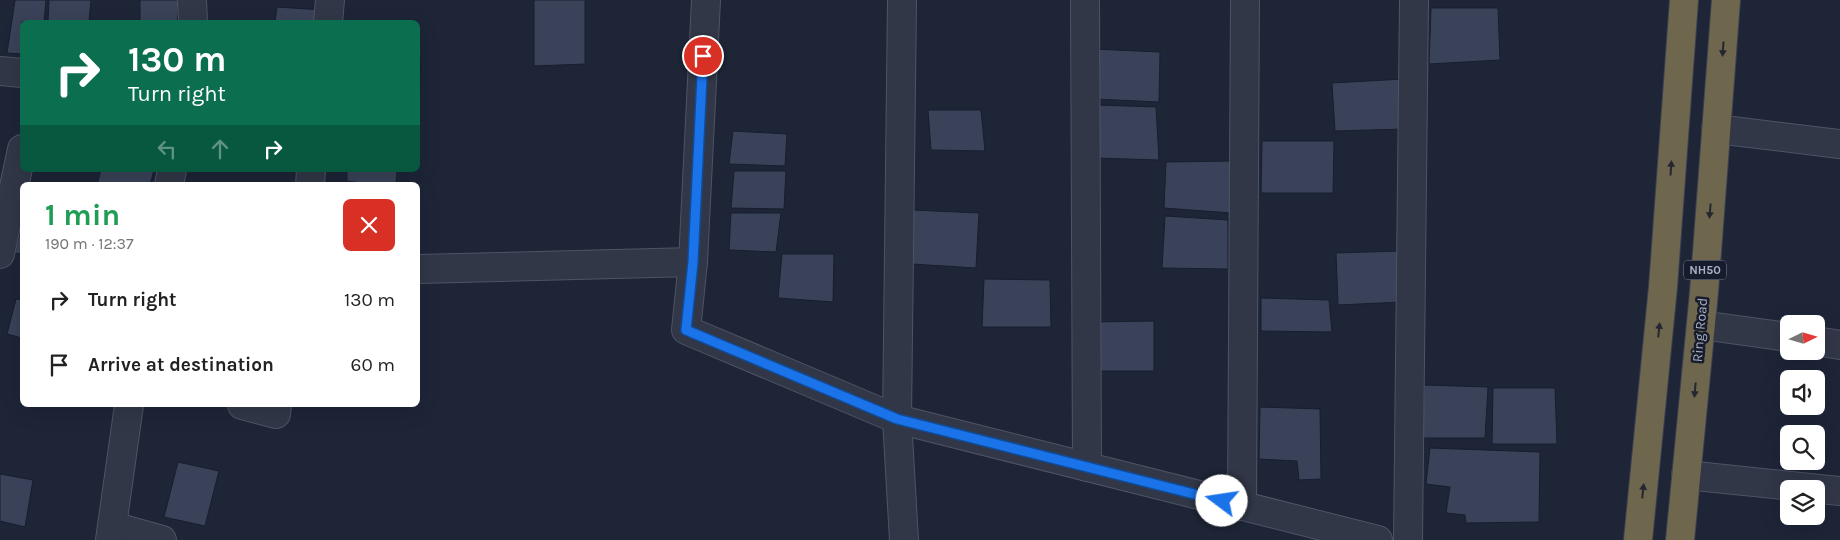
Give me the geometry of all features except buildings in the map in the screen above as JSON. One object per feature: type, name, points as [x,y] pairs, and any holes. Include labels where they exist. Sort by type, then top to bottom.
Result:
[{"type":"highway","name":"NH50","points":[[1638,540],[1663,287],[1684,0]]},
{"type":"highway","name":"Ring Road","points":[[1680,540],[1700,325],[1726,0]]},
{"type":"street","points":[[192,0],[193,20]]},
{"type":"street","points":[[328,20],[330,0]]},
{"type":"street","points":[[706,0],[693,262],[686,330],[897,419],[1378,540]]},
{"type":"street","points":[[902,0],[897,419],[904,540]]},
{"type":"street","points":[[1085,0],[1087,467]]},
{"type":"street","points":[[1242,506],[1245,0]]},
{"type":"street","points":[[1408,540],[1414,0]]},
{"type":"street","points":[[0,71],[20,73]]},
{"type":"street","points":[[1716,128],[1840,144]]},
{"type":"street","points":[[0,254],[20,159]]},
{"type":"street","points":[[420,268],[693,262]]},
{"type":"street","points":[[1700,325],[1780,337]]},
{"type":"street","points":[[1825,342],[1840,345]]},
{"type":"street","points":[[129,407],[111,533],[162,540]]},
{"type":"street","points":[[250,407],[276,414],[277,407]]},
{"type":"street","points":[[1686,475],[1840,491]]},
{"type":"route","points":[[703,56],[693,262],[686,330],[897,419],[1222,501]]}]
